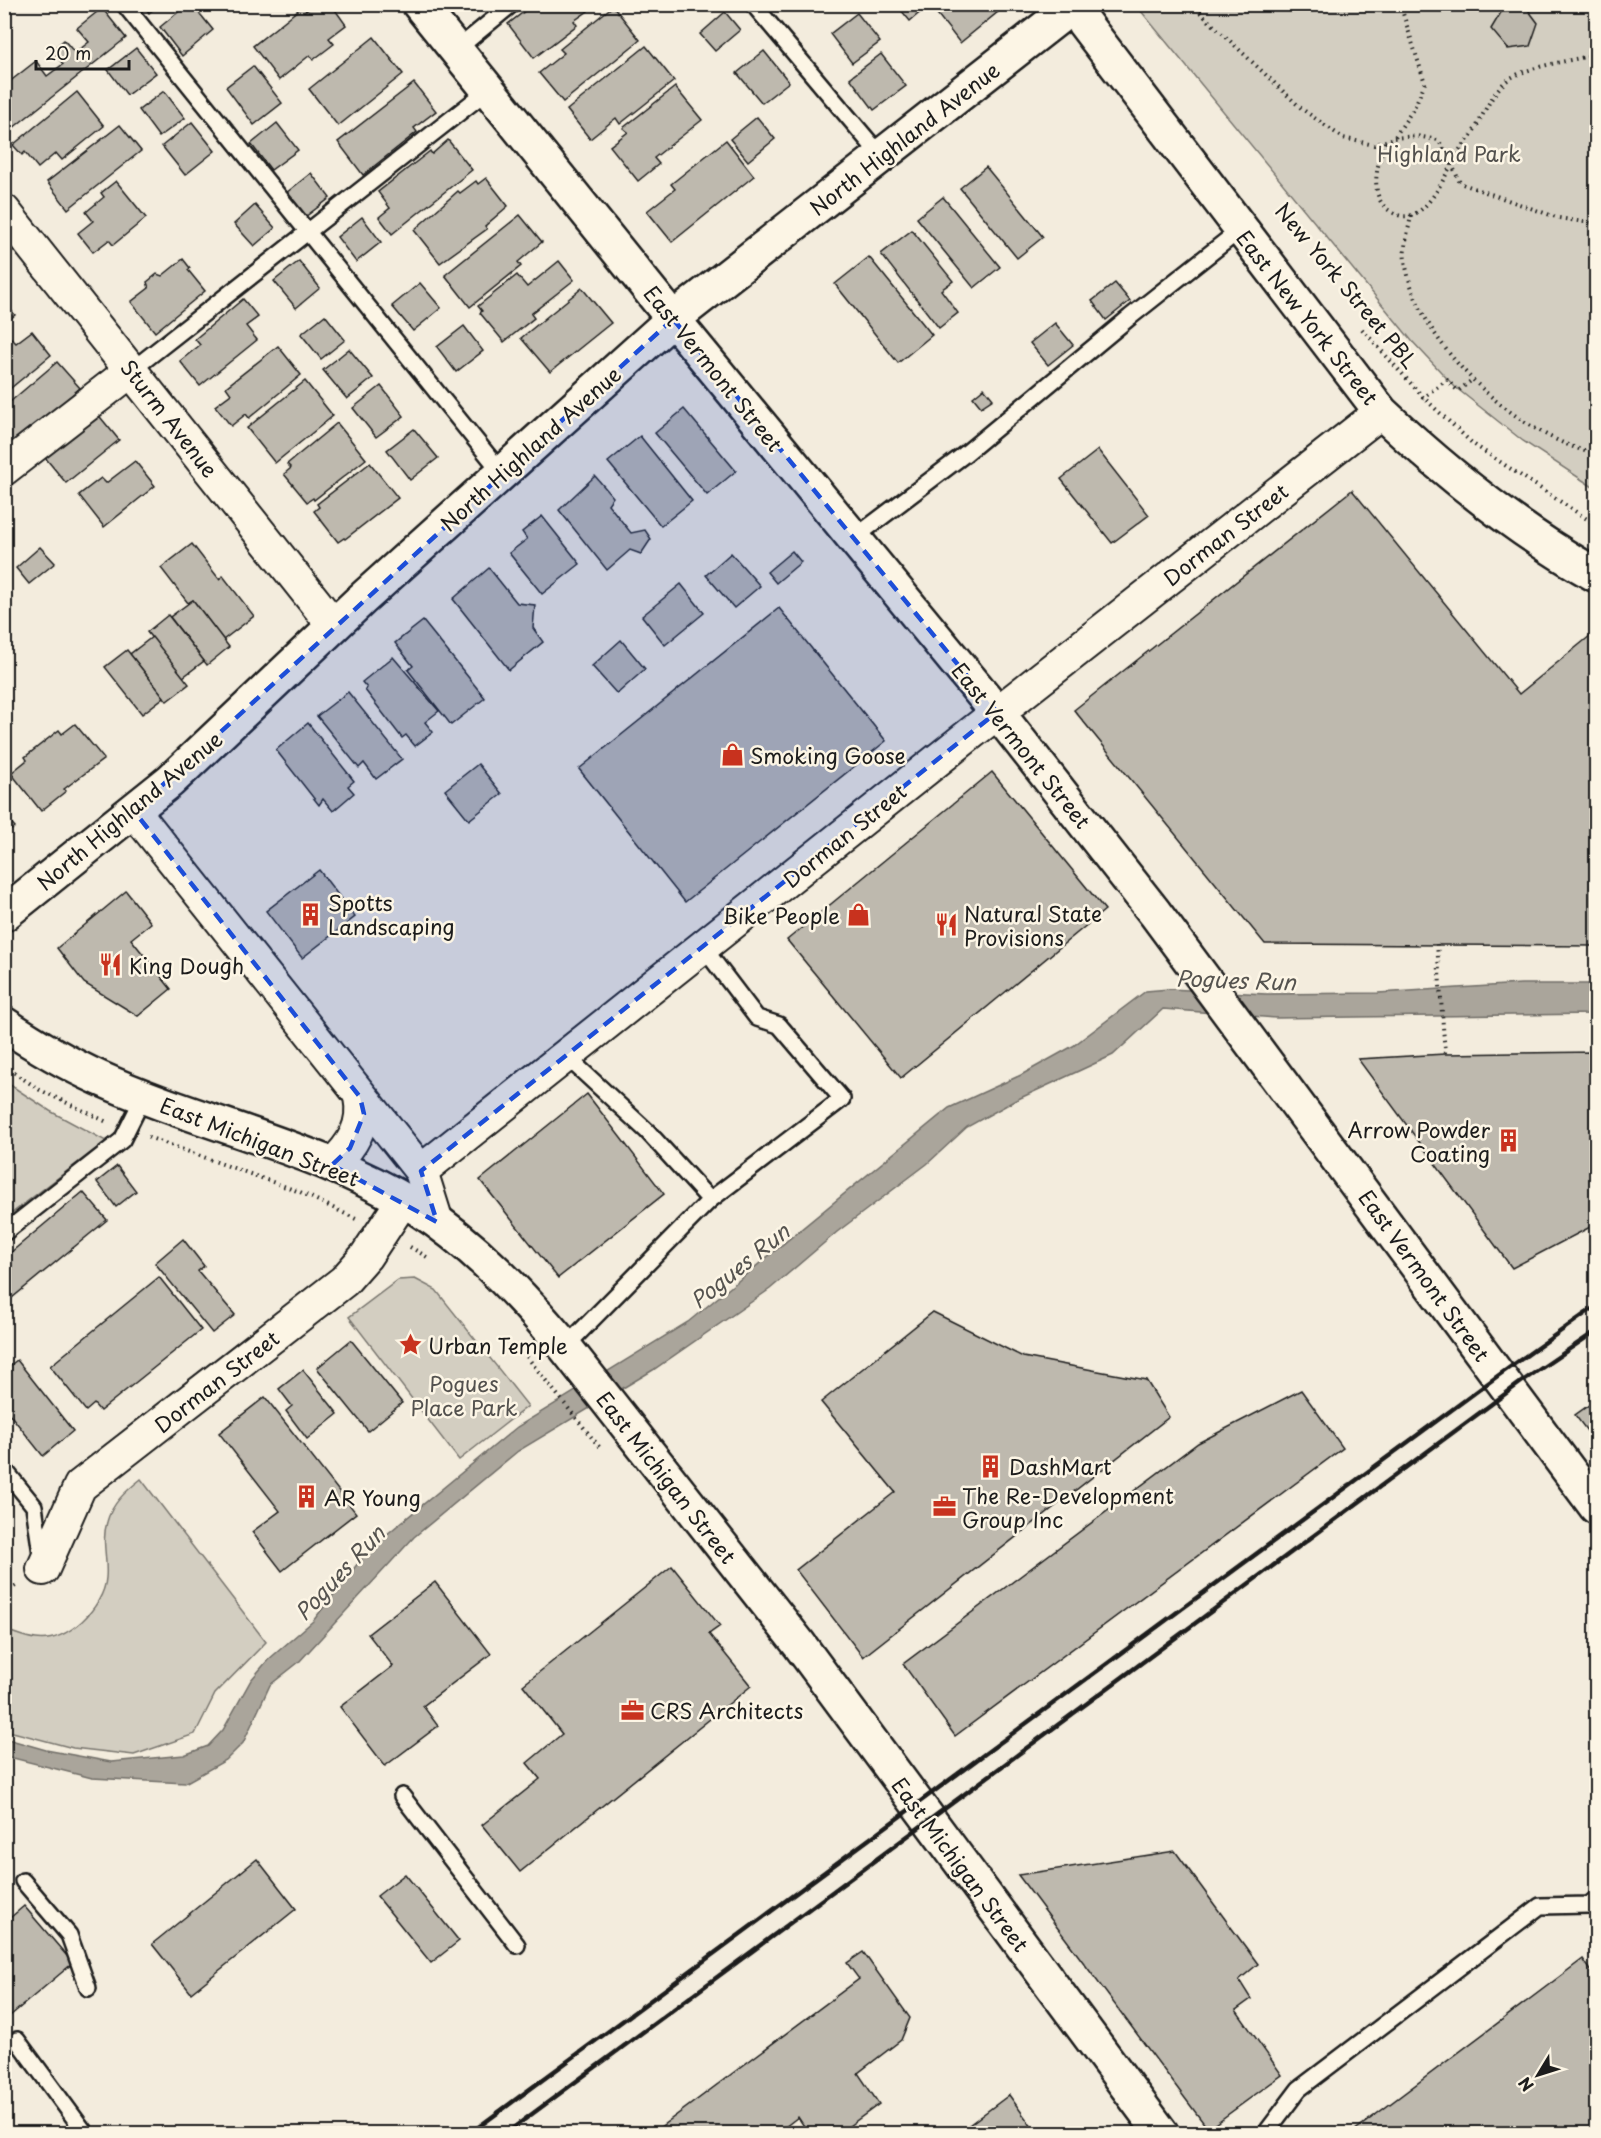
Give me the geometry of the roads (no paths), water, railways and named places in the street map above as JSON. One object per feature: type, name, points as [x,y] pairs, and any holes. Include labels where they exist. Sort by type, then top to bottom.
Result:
[{"type":"street","name":"East Vermont Street","points":[[419,4],[673,319],[998,712],[1242,1026],[1596,1506]]},
{"type":"street","name":"North Highland Avenue","points":[[4,914],[170,781],[334,626],[673,319],[1074,5]]},
{"type":"street","name":"East New York Street","points":[[1074,5],[1084,23],[1382,412],[1434,462],[1486,502],[1596,574]]},
{"type":"street","name":"Sturm Avenue","points":[[4,211],[132,369],[334,626]]},
{"type":"street","points":[[4,469],[132,369]]},
{"type":"street","name":"Dorman Street","points":[[421,1171],[998,712],[1382,412]]},
{"type":"street","points":[[134,811],[421,1171],[437,1222]]},
{"type":"street","name":"East Michigan Street","points":[[4,1024],[72,1065],[144,1096],[332,1165],[403,1200],[437,1222],[511,1287],[567,1349],[798,1644],[1162,2133]]},
{"type":"street","points":[[332,1165],[350,1148],[364,1114],[360,1097]]},
{"type":"street","name":"Dorman Street","points":[[43,1569],[80,1486],[344,1281],[366,1256],[403,1200]]},
{"type":"lane","points":[[124,4],[502,473]]},
{"type":"lane","points":[[456,50],[512,4]]},
{"type":"lane","points":[[753,4],[881,156]]},
{"type":"lane","points":[[132,369],[488,90]]},
{"type":"lane","points":[[854,538],[965,454],[1130,317],[1241,229]]},
{"type":"lane","points":[[567,1349],[710,1200],[842,1099],[779,1025],[757,1018],[703,947]]},
{"type":"lane","points":[[566,1056],[647,1131],[710,1200]]},
{"type":"lane","points":[[4,1233],[122,1140],[144,1096]]},
{"type":"lane","points":[[4,1469],[34,1506],[43,1569]]},
{"type":"lane","points":[[402,1796],[517,1945]]},
{"type":"lane","points":[[23,1881],[69,1935],[88,1988]]},
{"type":"lane","points":[[1265,2133],[1299,2089],[1540,1906],[1588,1905],[1596,1899]]},
{"type":"lane","points":[[17,2040],[86,2133]]},
{"type":"railway","points":[[469,2134],[1499,1375],[1596,1306]]},
{"type":"railway","points":[[505,2134],[1524,1380],[1596,1331]]},
{"type":"place","name":"Smoking Goose","points":[[732,755]]},
{"type":"place","name":"Spotts Landscaping","points":[[310,914]]},
{"type":"place","name":"Bike People","points":[[858,915]]},
{"type":"place","name":"Natural State Provisions","points":[[946,925]]},
{"type":"place","name":"King Dough","points":[[111,965]]},
{"type":"place","name":"Arrow Powder Coating","points":[[1508,1141]]},
{"type":"place","name":"Urban Temple","points":[[410,1345]]},
{"type":"place","name":"DashMart","points":[[991,1466]]},
{"type":"place","name":"AR Young","points":[[306,1497]]},
{"type":"place","name":"The Re-Development Group Inc","points":[[944,1507]]},
{"type":"place","name":"CRS Architects","points":[[632,1710]]},
{"type":"park label","name":"Highland Park","points":[[1449,153]]},
{"type":"park label","name":"Pogues Place Park","points":[[464,1395]]},
{"type":"water label","name":"Pogues Run","points":[[1236,979]]},
{"type":"water label","name":"Pogues Run","points":[[739,1265]]},
{"type":"water label","name":"Pogues Run","points":[[339,1572]]}]
